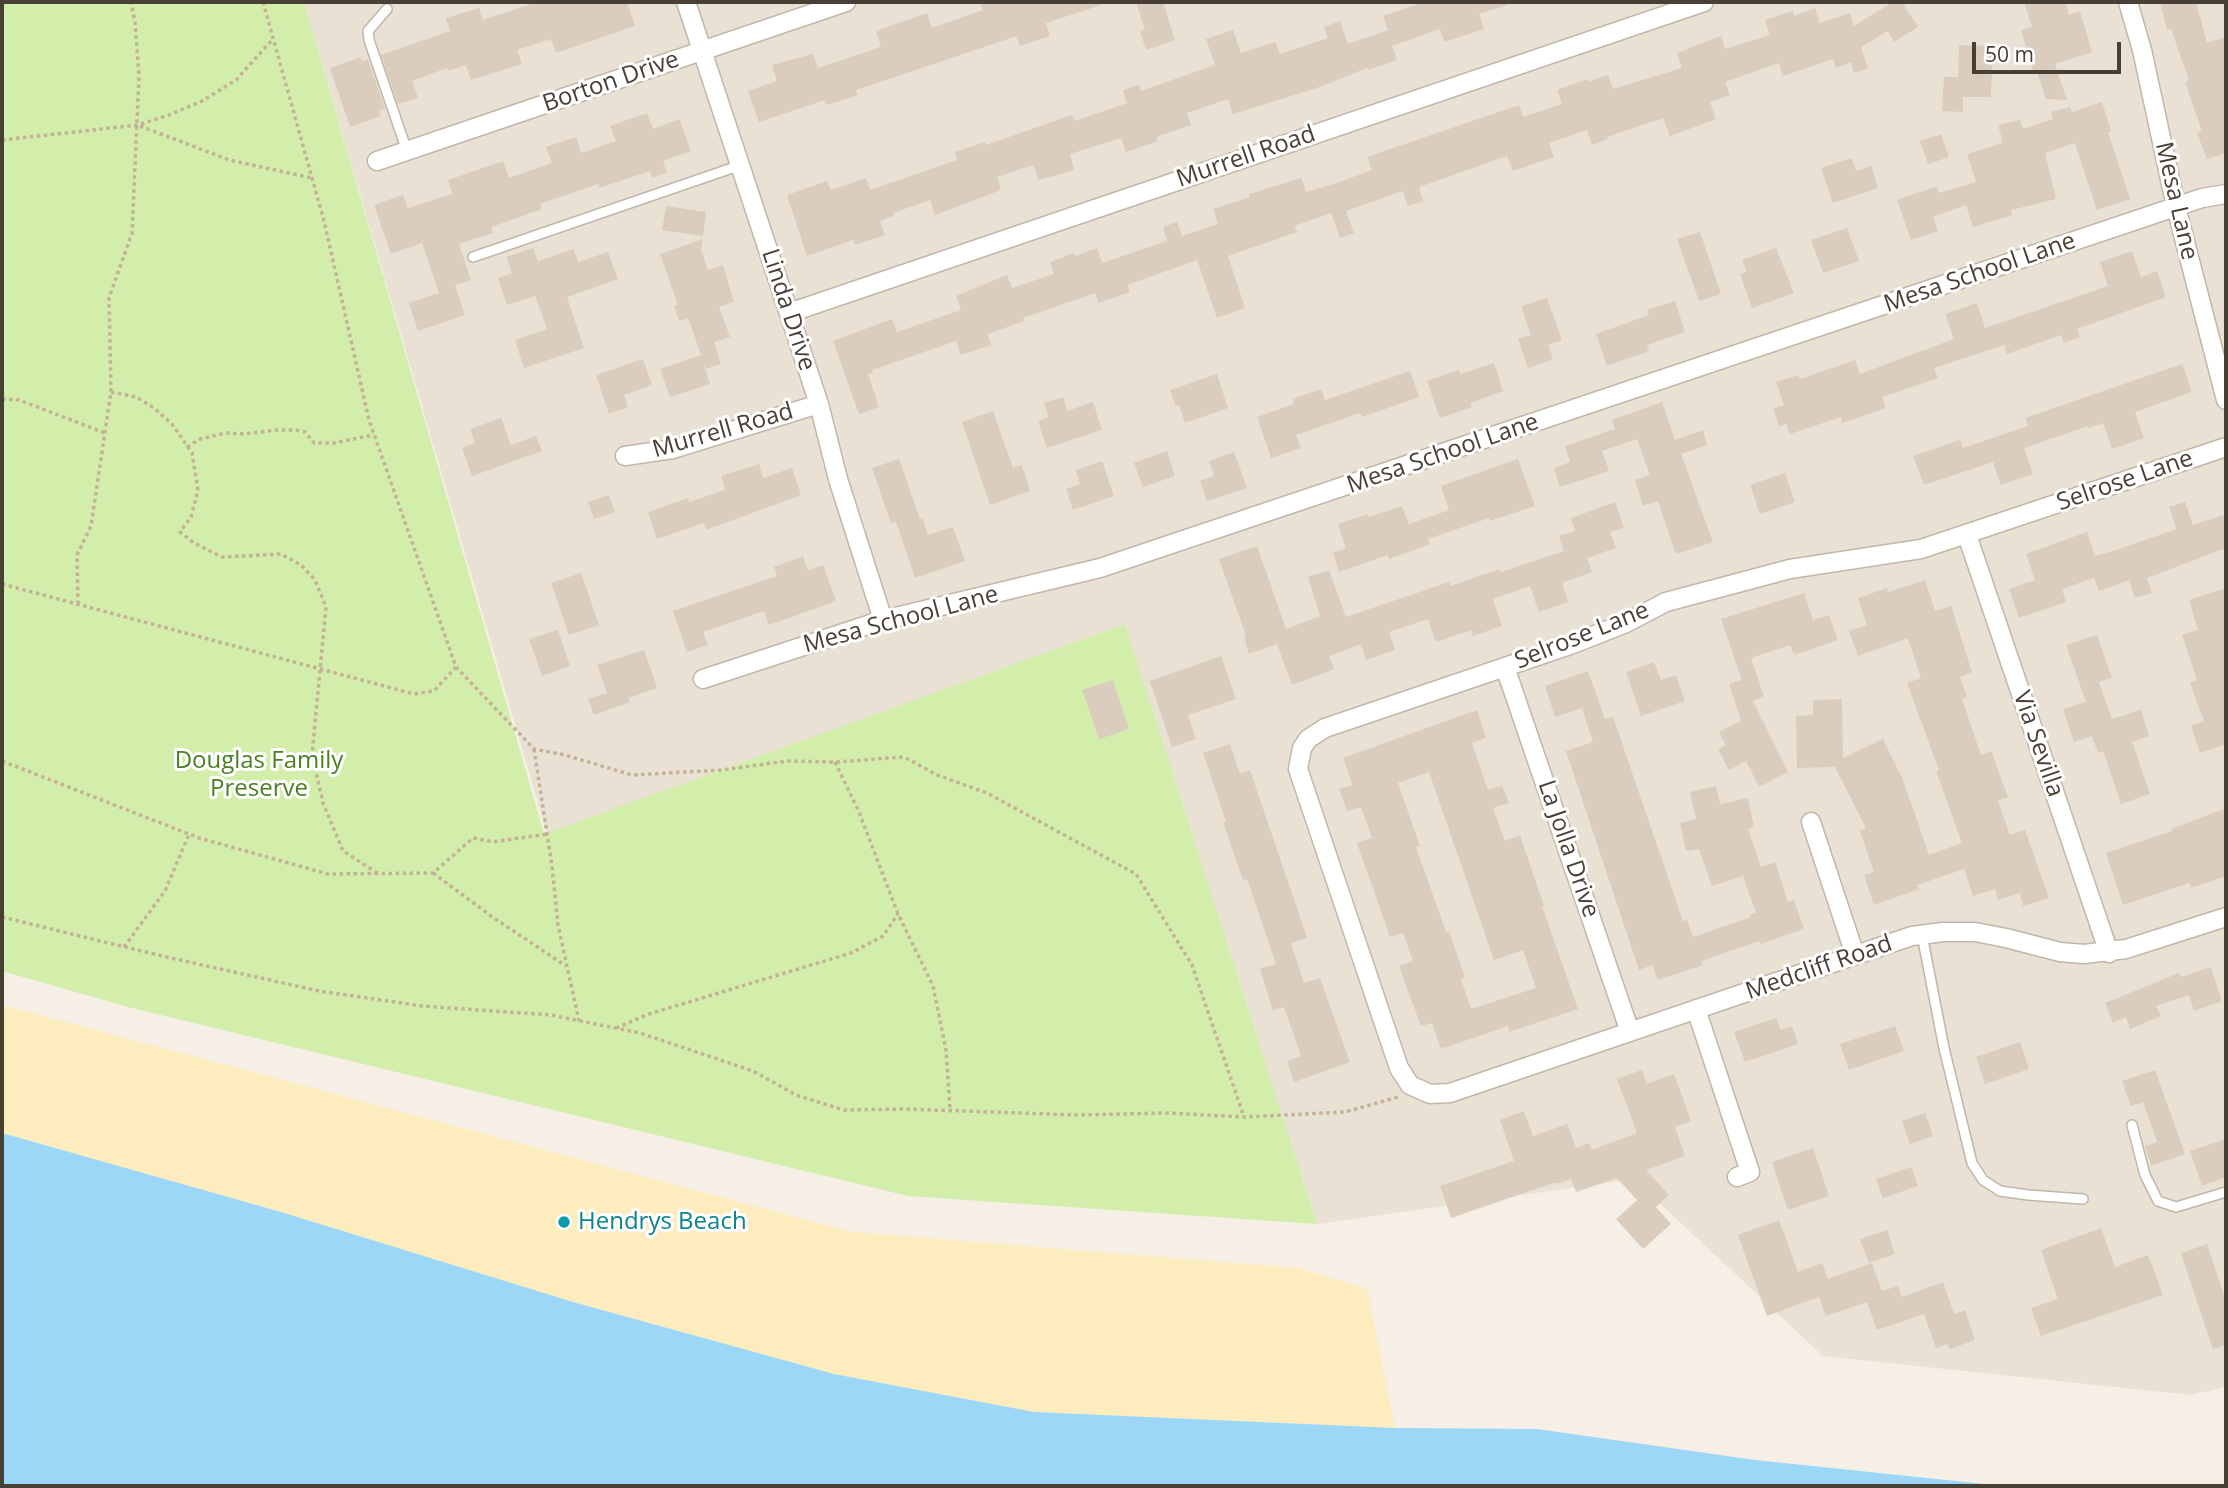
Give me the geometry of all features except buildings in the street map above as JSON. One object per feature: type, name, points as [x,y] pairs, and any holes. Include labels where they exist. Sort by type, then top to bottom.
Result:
[{"type":"street","name":"Linda Drive","points":[[686,2],[819,404],[838,479],[883,620]]},
{"type":"street","name":"Borton Drive","points":[[377,161],[846,2]]},
{"type":"street","name":"Murrell Road","points":[[789,313],[1703,2]]},
{"type":"street","name":"Mesa Lane","points":[[2128,2],[2142,50],[2176,207],[2226,400]]},
{"type":"street","name":"Mesa School Lane","points":[[703,679],[883,620],[1100,569],[2202,198],[2226,194]]},
{"type":"street","name":"Murrell Road","points":[[625,456],[673,449],[819,404]]},
{"type":"street","name":"Selrose Lane","points":[[1419,1091],[1410,1086],[1399,1068],[1300,779],[1298,758],[1308,740],[1325,728],[1626,623],[1666,602],[1790,569],[1921,549],[2226,447]]},
{"type":"street","name":"Via Sevilla","points":[[1967,535],[2109,953]]},
{"type":"street","name":"La Jolla Drive","points":[[1505,667],[1630,1032]]},
{"type":"street","points":[[1811,822],[1855,955]]},
{"type":"street","name":"Medcliff Road","points":[[1419,1091],[1440,1095],[1450,1093],[1855,955],[1922,935],[1975,932],[2060,952],[2109,953],[2226,917]]},
{"type":"street","points":[[1696,1009],[1750,1172],[1737,1177]]},
{"type":"lane","points":[[387,9],[368,31],[369,40],[407,151]]},
{"type":"lane","points":[[473,257],[741,165]]},
{"type":"lane","points":[[1922,935],[1944,1048],[1972,1163],[1983,1180],[2000,1191],[2083,1199]]},
{"type":"lane","points":[[2132,1125],[2145,1175],[2158,1201],[2176,1207],[2226,1192]]},
{"type":"path","points":[[78,604],[77,555],[91,526],[111,392],[109,298],[132,233],[139,75],[131,2]]},
{"type":"path","points":[[263,2],[312,178],[374,435],[457,667],[534,749],[558,925],[579,1021]]},
{"type":"path","points":[[2,140],[138,125],[202,102],[236,80],[273,39]]},
{"type":"path","points":[[138,125],[229,160],[312,178]]},
{"type":"path","points":[[111,392],[136,397],[154,408],[172,424],[192,453],[198,490],[191,517],[180,532],[194,543],[222,557],[281,554],[301,565],[315,580],[326,607],[312,755],[323,803],[343,851],[379,874]]},
{"type":"path","points":[[2,399],[19,400],[105,433]]},
{"type":"path","points":[[187,447],[200,439],[226,433],[296,430],[305,432],[314,443],[334,443],[374,435]]},
{"type":"path","points":[[2,584],[414,694],[434,691],[457,667]]},
{"type":"path","points":[[534,749],[565,755],[632,775],[722,770],[787,761],[835,762],[904,757],[937,775],[987,793],[1136,874],[1192,965],[1244,1117]]},
{"type":"path","points":[[2,761],[189,834],[328,874],[433,873],[491,916],[568,967]]},
{"type":"path","points":[[835,762],[859,812],[898,914],[933,986],[946,1050],[950,1110]]},
{"type":"path","points":[[124,947],[165,891],[189,834]]},
{"type":"path","points":[[433,873],[473,838],[493,842],[547,834]]},
{"type":"path","points":[[614,1028],[649,1014],[851,953],[883,936],[898,914]]},
{"type":"path","points":[[2,917],[319,991],[422,1006],[551,1015],[640,1033],[753,1071],[796,1094],[844,1110],[950,1110],[1078,1115],[1167,1113],[1244,1117],[1345,1112],[1419,1091]]},
{"type":"shaded area","points":[[304,2],[2226,2],[2226,1387],[2190,1395],[1823,1356],[1634,1179],[1317,1224],[1125,624],[547,834]]},
{"type":"green space","name":"Douglas Family Preserve","points":[[2,2],[304,2],[544,834],[1125,624],[1317,1224],[908,1196],[128,1007],[2,971]]},
{"type":"sand","name":"Hendrys Beach","points":[[2,1005],[852,1232],[1298,1268],[1367,1289],[1395,1428],[1034,1412],[834,1374],[573,1302],[281,1212],[2,1133]]},
{"type":"water","points":[[2,1133],[281,1212],[573,1302],[834,1374],[1034,1412],[1395,1428],[1537,1429],[1755,1460],[2003,1486],[2,1486]]},
{"type":"place","name":"Hendrys Beach","points":[[564,1222]]}]
